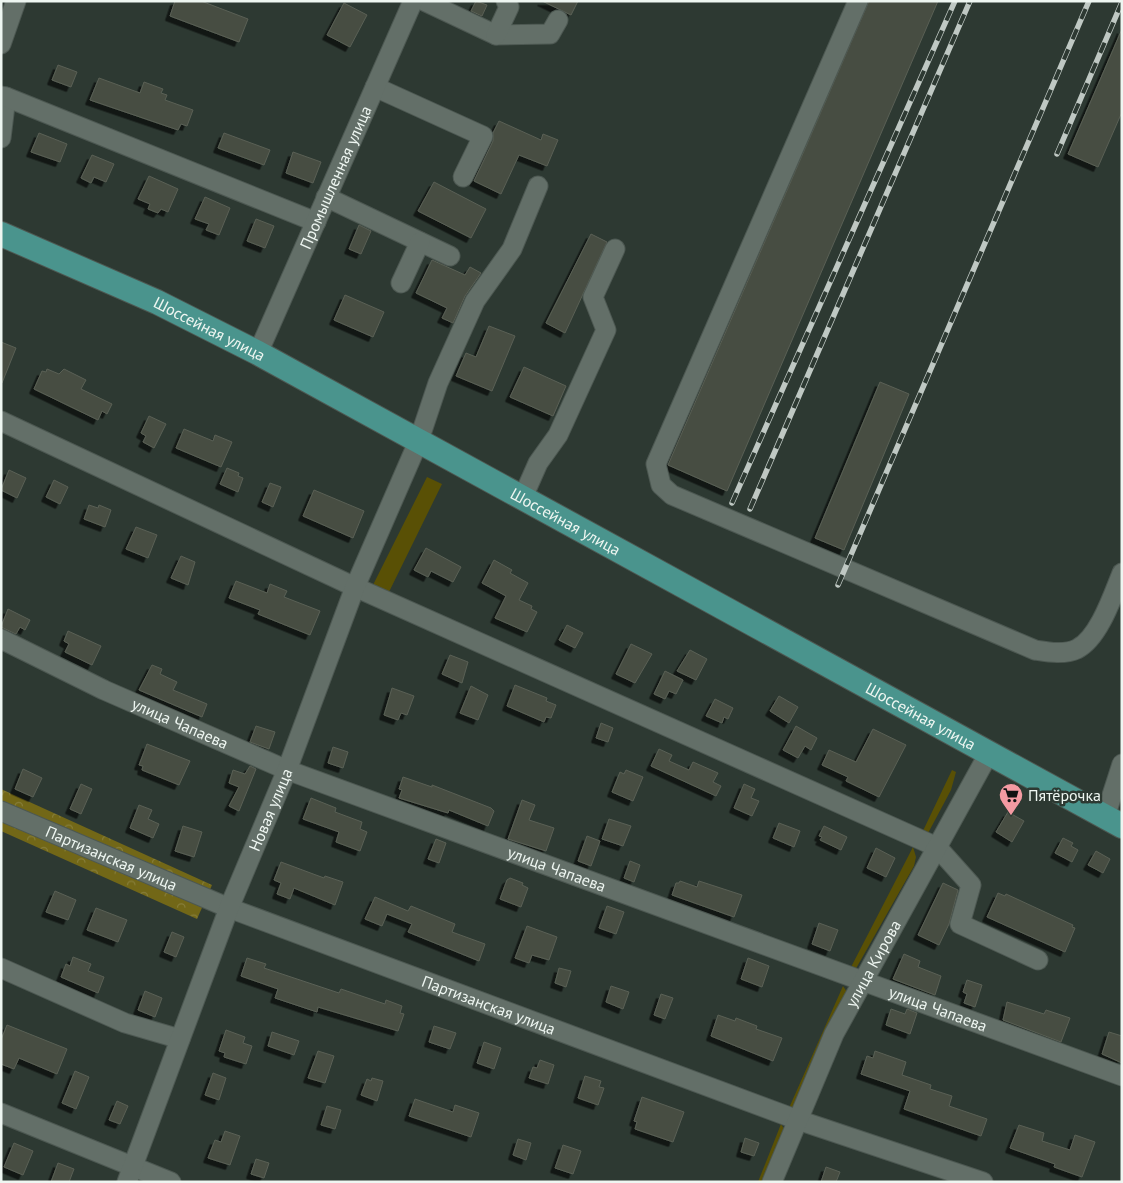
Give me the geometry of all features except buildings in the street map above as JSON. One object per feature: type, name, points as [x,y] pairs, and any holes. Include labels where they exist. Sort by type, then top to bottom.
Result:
[{"type":"main road","name":"Шоссейная улица","points":[[1,234],[157,302],[258,352],[1114,822]]},
{"type":"street","points":[[1,44],[16,1]]},
{"type":"street","name":"Промышленная улица","points":[[258,352],[413,1]]},
{"type":"street","points":[[424,1],[496,35],[550,34],[558,20]]},
{"type":"street","points":[[496,35],[509,7],[506,1]]},
{"type":"street","points":[[858,1],[656,464],[661,485],[672,495],[1035,650],[1060,653],[1077,649],[1091,637],[1102,619],[1122,573]]},
{"type":"street","points":[[375,87],[482,136],[463,177]]},
{"type":"street","points":[[1,138],[4,97],[316,222]]},
{"type":"street","name":"Новая улица","points":[[130,1174],[228,908],[287,770],[355,587],[419,440],[438,383],[475,302],[512,250],[538,186]]},
{"type":"street","points":[[326,197],[450,256]]},
{"type":"street","points":[[401,283],[420,242]]},
{"type":"street","points":[[523,497],[538,464],[558,435],[606,330],[593,297],[615,249]]},
{"type":"street","points":[[1,421],[355,587],[937,847],[971,885],[960,924],[1038,960]]},
{"type":"street","name":"улица Чапаева","points":[[1,638],[104,690],[287,770],[1122,1076]]},
{"type":"street","name":"улица Кирова","points":[[772,1182],[834,1034],[989,753]]},
{"type":"street","points":[[1114,822],[1122,764]]},
{"type":"street","name":"Партизанская улица","points":[[1,811],[228,908],[798,1120],[983,1182]]},
{"type":"street","points":[[1,968],[125,1023],[180,1039]]},
{"type":"street","points":[[1,1113],[130,1174],[171,1182]]},
{"type":"shaded area","points":[[427,477],[442,484],[388,594],[372,587]]},
{"type":"shaded area","points":[[952,770],[956,772],[951,790],[926,837],[921,835]]},
{"type":"shaded area","points":[[913,847],[916,857],[914,866],[854,972],[849,971]]},
{"type":"shaded area","points":[[843,986],[847,992],[796,1106],[792,1111],[789,1108]]},
{"type":"shaded area","points":[[781,1124],[786,1132],[765,1182],[758,1182]]},
{"type":"green space","points":[[1,789],[212,885],[197,919],[1,831]]},
{"type":"railway","points":[[732,503],[955,1]]},
{"type":"railway","points":[[750,509],[970,1]]},
{"type":"railway","points":[[838,585],[1089,1]]},
{"type":"railway","points":[[1057,154],[1122,2]]},
{"type":"place","name":"Пятёрочка","points":[[1011,816]]}]
